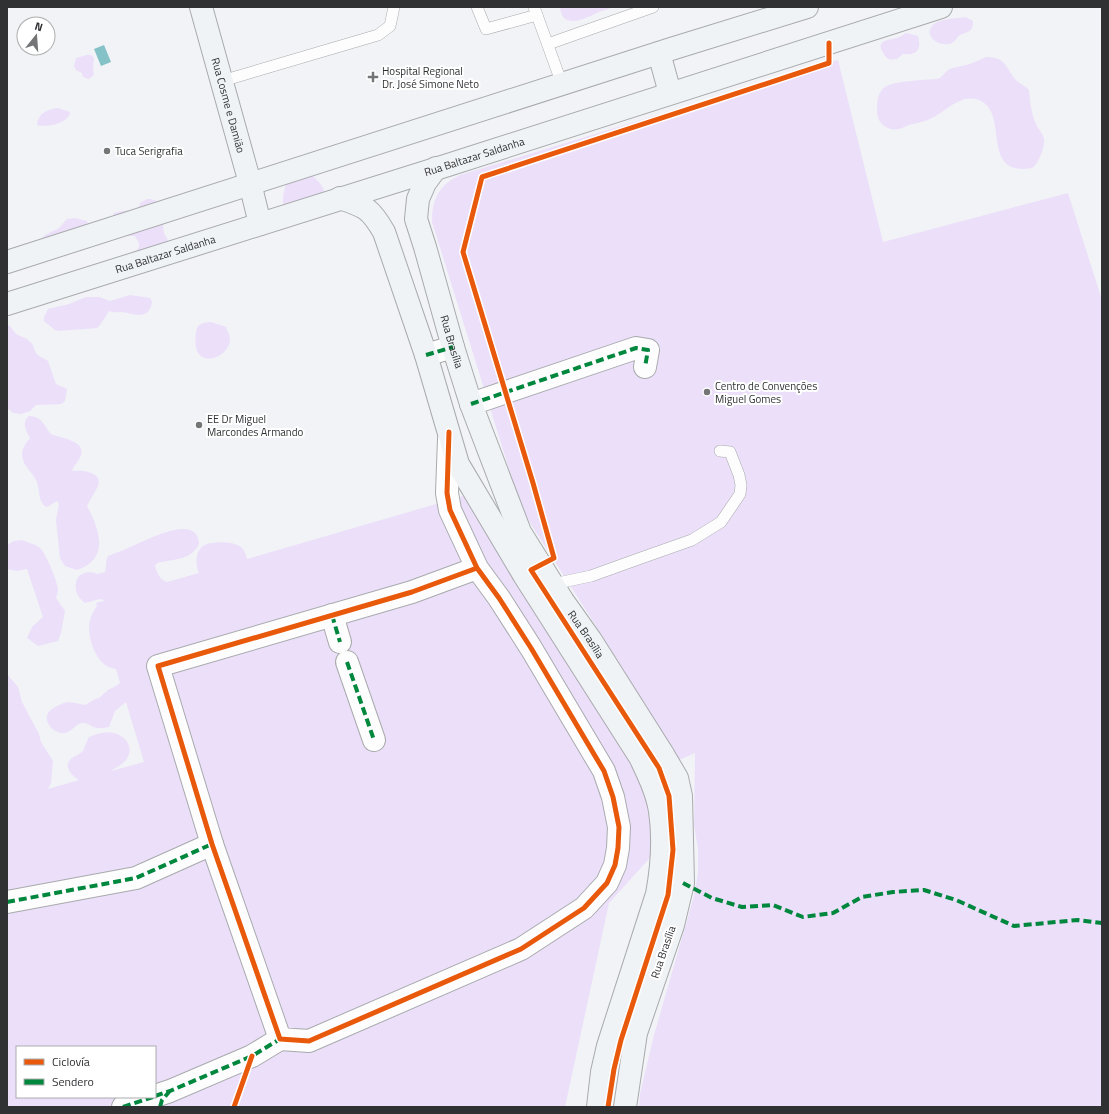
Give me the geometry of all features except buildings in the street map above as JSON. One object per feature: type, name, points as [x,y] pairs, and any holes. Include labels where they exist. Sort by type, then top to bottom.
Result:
[{"type":"main road","name":"Rua Cosme e Damião","points":[[201,7],[255,204]]},
{"type":"main road","name":"Rua Baltazar Saldanha","points":[[7,304],[255,204],[562,84],[807,7]]},
{"type":"main road","name":"Rua Baltazar Saldanha","points":[[7,262],[255,204],[340,198],[941,7]]},
{"type":"main road","points":[[659,53],[670,93]]},
{"type":"main road","name":"Rua Brasília","points":[[436,168],[425,183],[418,199],[416,219],[471,404],[520,532],[664,756],[677,778],[681,796],[683,883],[673,925],[636,1033],[625,1107]]},
{"type":"main road","name":"Rua Brasília","points":[[340,198],[366,208],[375,216],[384,232],[426,355],[458,464],[524,575],[640,757],[652,781],[660,811],[661,872],[657,894],[608,1046],[602,1072],[598,1107]]},
{"type":"street","points":[[426,355],[453,347]]},
{"type":"street","points":[[471,404],[636,348],[648,350],[646,367]]},
{"type":"street","points":[[156,1096],[252,1056],[280,1039],[308,1041],[521,949],[584,908],[607,883],[614,865],[618,848],[619,828],[613,796],[604,771],[531,648],[499,598],[477,568],[450,510],[447,493],[449,432]]},
{"type":"street","points":[[280,1039],[212,844],[158,666],[412,592],[477,568]]},
{"type":"street","points":[[332,615],[374,740]]},
{"type":"street","points":[[7,902],[136,878],[212,844]]},
{"type":"street","points":[[123,1107],[151,1098]]},
{"type":"lane","points":[[222,81],[378,35],[390,26],[394,7]]},
{"type":"lane","points":[[477,7],[486,29],[536,11],[562,84]]},
{"type":"lane","points":[[548,44],[653,7]]},
{"type":"lane","points":[[553,584],[591,576],[692,540],[721,522],[740,494],[741,485],[738,470],[730,452],[720,451]]},
{"type":"shaded area","points":[[560,7],[613,7],[583,19],[570,21],[565,19],[562,15]]},
{"type":"shaded area","points":[[965,17],[973,21],[971,29],[960,35],[952,43],[939,43],[930,35],[931,28],[937,22]]},
{"type":"shaded area","points":[[906,33],[918,36],[919,48],[917,51],[912,54],[903,54],[897,59],[886,57],[881,49],[882,43],[887,40],[898,38]]},
{"type":"shaded area","points":[[91,55],[94,58],[94,75],[89,79],[83,77],[82,73],[76,70],[74,66],[76,58]]},
{"type":"shaded area","points":[[986,57],[1002,61],[1016,80],[1029,90],[1033,116],[1044,140],[1041,156],[1032,168],[1016,168],[1006,163],[1000,154],[993,119],[989,108],[981,101],[974,99],[961,100],[938,115],[903,128],[889,129],[880,122],[877,106],[879,94],[885,87],[902,82],[940,78],[949,69],[970,64]]},
{"type":"shaded area","points":[[838,60],[883,242],[1068,193],[1102,300],[1102,1107],[639,1107],[640,1094],[654,1035],[694,896],[698,873],[698,849],[694,825],[695,753],[679,760],[525,515],[520,504],[432,222],[433,206],[442,188],[460,175]]},
{"type":"shaded area","points":[[58,108],[70,112],[69,116],[57,124],[46,126],[37,125],[39,117],[44,112]]},
{"type":"shaded area","points":[[312,175],[319,182],[325,196],[283,206],[283,196],[286,183]]},
{"type":"shaded area","points":[[147,199],[159,202],[166,218],[163,226],[164,233],[170,244],[141,272],[133,275],[125,256],[137,250],[139,243],[135,236],[123,236],[111,221],[114,213],[136,210],[140,203]]},
{"type":"shaded area","points":[[75,218],[87,221],[88,226],[86,240],[83,246],[79,249],[69,251],[47,247],[32,263],[24,267],[11,265],[7,268],[7,253],[28,243],[36,244],[45,235],[59,228],[67,219]]},
{"type":"shaded area","points":[[130,295],[150,298],[152,302],[148,312],[136,315],[109,311],[97,328],[59,331],[55,330],[44,321],[44,317],[48,309],[69,304],[86,297],[99,297],[110,301]]},
{"type":"shaded area","points":[[211,322],[226,327],[230,339],[224,352],[218,356],[204,358],[199,354],[196,346],[196,333],[199,325]]},
{"type":"shaded area","points":[[7,325],[10,326],[16,334],[27,339],[33,345],[37,354],[48,361],[56,384],[67,389],[65,401],[61,404],[36,405],[30,411],[21,414],[13,413],[7,408]]},
{"type":"shaded area","points":[[29,416],[33,416],[40,420],[51,434],[71,440],[80,446],[81,455],[72,471],[90,472],[97,477],[99,481],[98,486],[87,506],[97,528],[99,544],[98,551],[95,558],[89,564],[77,570],[65,566],[60,558],[56,520],[59,504],[57,501],[47,507],[42,503],[37,482],[24,463],[22,455],[23,450],[30,438],[26,429],[25,421]]},
{"type":"shaded area","points":[[467,495],[644,776],[658,849],[609,903],[565,1107],[7,1107],[7,674],[18,687],[22,702],[39,734],[41,742],[53,761],[51,783],[48,789],[79,780],[69,770],[69,761],[83,751],[89,737],[98,734],[107,732],[118,734],[128,743],[130,751],[129,756],[121,765],[111,771],[144,762],[126,702],[115,711],[109,727],[96,728],[80,723],[68,732],[61,733],[52,729],[48,723],[48,713],[55,707],[66,702],[85,705],[99,698],[108,690],[120,683],[116,669],[108,667],[102,662],[95,651],[90,637],[89,623],[97,606],[96,603],[106,600],[100,599],[85,603],[76,591],[76,581],[78,577],[87,572],[97,574],[105,572],[108,556],[154,536],[174,530],[191,530],[197,535],[199,544],[196,550],[191,554],[175,560],[157,563],[155,566],[159,576],[167,582],[199,573],[197,558],[199,550],[205,545],[218,542],[234,544],[242,548],[247,559]]},
{"type":"shaded area","points":[[22,540],[36,545],[42,550],[56,580],[58,592],[56,598],[65,611],[58,641],[38,646],[27,638],[32,627],[43,617],[27,569],[17,571],[7,569],[7,545],[14,541]]},
{"type":"water","points":[[104,45],[111,62],[101,66],[94,49]]},
{"type":"marked path","points":[[426,355],[453,347]]},
{"type":"marked path","points":[[471,404],[636,348],[648,350],[645,367]]},
{"type":"marked path","points":[[332,615],[340,642]]},
{"type":"marked path","points":[[347,662],[374,740]]},
{"type":"marked path","points":[[7,902],[136,878],[212,844]]},
{"type":"marked path","points":[[683,883],[712,898],[742,907],[773,905],[803,917],[833,913],[862,897],[893,892],[924,890],[956,900],[1014,926],[1078,920],[1102,923]]},
{"type":"marked path","points":[[156,1096],[252,1056],[280,1039]]},
{"type":"marked path","points":[[160,1107],[162,1100],[169,1092]]},
{"type":"marked path","points":[[123,1107],[150,1098]]},
{"type":"cycle path","points":[[608,1107],[614,1069],[621,1040],[668,895],[673,850],[669,796],[659,768],[531,570],[554,558],[533,483],[463,252],[482,177],[829,63],[829,43]]},
{"type":"cycle path","points":[[449,432],[447,493],[450,510],[477,568],[412,592],[158,666],[212,844],[280,1039],[309,1041],[521,949],[584,908],[607,883],[615,865],[618,848],[619,827],[613,797],[604,771],[531,648],[499,598],[477,568]]},
{"type":"cycle path","points":[[234,1107],[252,1056]]},
{"type":"place","name":"Hospital Regional Dr. José Simone Neto","points":[[373,77]]},
{"type":"place","name":"Tuca Serigrafia","points":[[107,151]]},
{"type":"place","name":"Centro de Convenções Miguel Gomes","points":[[707,392]]},
{"type":"place","name":"EE Dr Miguel Marcondes Armando","points":[[199,425]]}]
